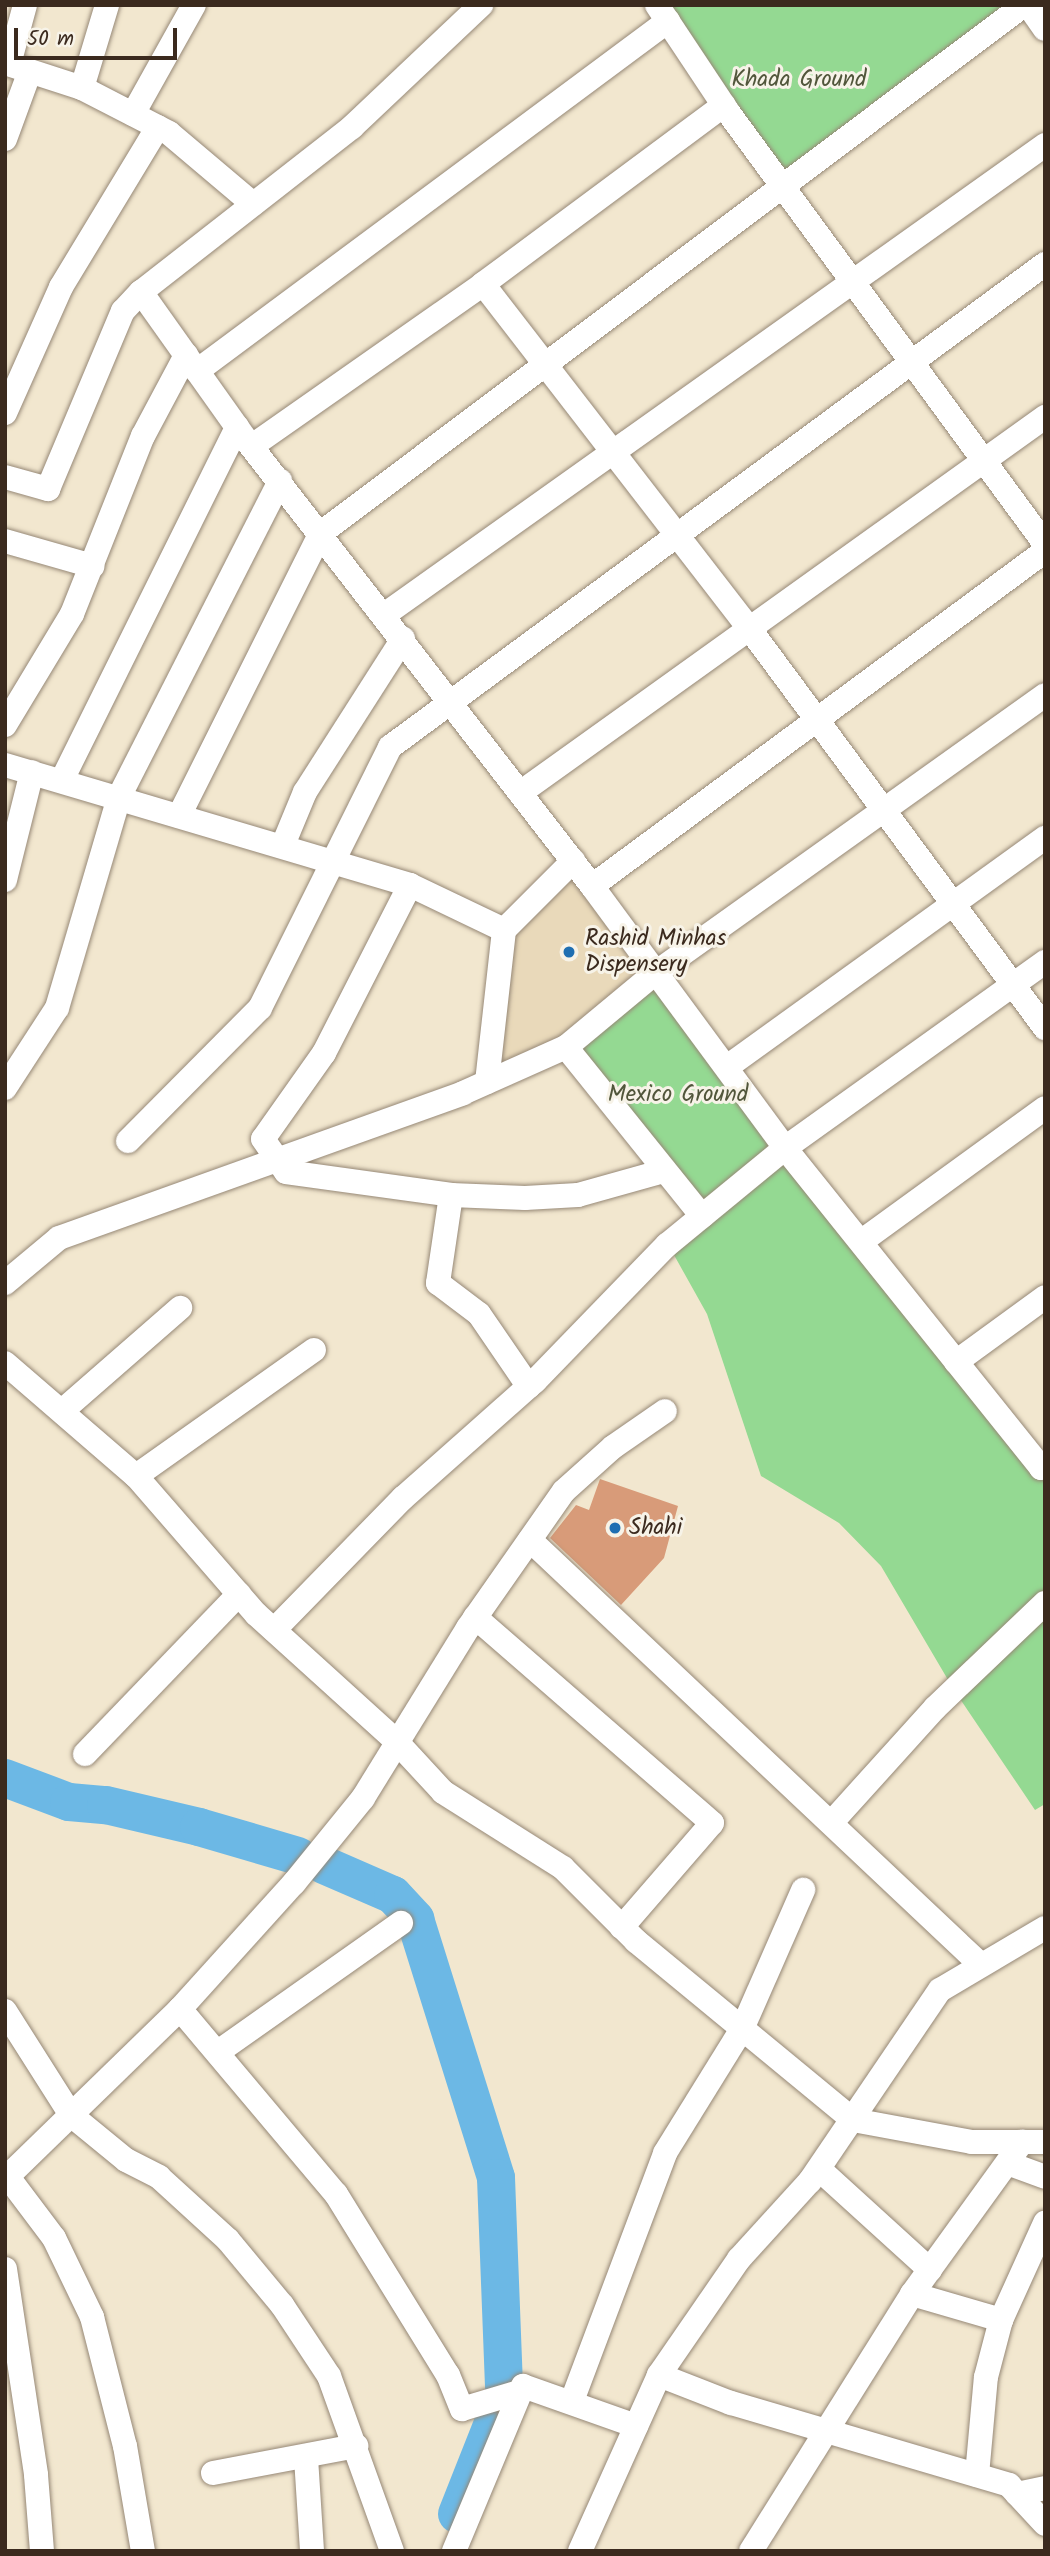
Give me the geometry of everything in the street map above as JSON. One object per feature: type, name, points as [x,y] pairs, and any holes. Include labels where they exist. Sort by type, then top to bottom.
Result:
[{"type":"street","points":[[5,139],[25,5]]},
{"type":"street","points":[[82,88],[107,5]]},
{"type":"street","points":[[134,114],[194,5]]},
{"type":"street","points":[[5,477],[48,489],[123,311],[141,292],[352,127],[481,5]]},
{"type":"street","points":[[179,816],[321,533],[1026,5],[1045,29]]},
{"type":"street","points":[[5,725],[72,614],[144,436],[192,363],[663,13],[724,105],[1045,544]]},
{"type":"street","points":[[15,66],[82,88],[158,127],[253,204]]},
{"type":"street","points":[[62,780],[244,436],[483,284],[724,105]]},
{"type":"street","points":[[5,414],[61,287],[158,127]]},
{"type":"street","points":[[384,615],[1045,145]]},
{"type":"street","points":[[128,1141],[260,1008],[390,747],[449,700],[678,537],[1045,264]]},
{"type":"street","points":[[483,284],[749,628],[1045,1028]]},
{"type":"street","points":[[141,292],[244,436],[592,886],[654,974],[785,1148],[1041,1468],[1045,1465]]},
{"type":"street","points":[[520,793],[749,628],[987,462],[1045,417]]},
{"type":"street","points":[[5,1088],[57,1008],[119,797],[280,481]]},
{"type":"street","points":[[5,541],[92,566]]},
{"type":"street","points":[[592,886],[1045,551]]},
{"type":"street","points":[[283,845],[305,792],[403,639]]},
{"type":"street","points":[[5,1283],[59,1238],[487,1082],[566,1047],[654,974],[1045,695]]},
{"type":"street","points":[[5,765],[283,845],[410,885],[503,930]]},
{"type":"street","points":[[5,880],[32,772]]},
{"type":"street","points":[[727,1068],[1045,838]]},
{"type":"street","points":[[487,1082],[503,930],[573,861]]},
{"type":"street","points":[[410,885],[324,1053],[263,1139],[286,1172],[303,1178],[451,1195],[578,1195],[664,1171]]},
{"type":"street","points":[[274,1630],[403,1498],[529,1387],[702,1216],[785,1148],[1045,962]]},
{"type":"street","points":[[566,1047],[702,1216]]},
{"type":"street","points":[[862,1241],[1045,1108]]},
{"type":"street","points":[[451,1195],[439,1283],[479,1314],[529,1387]]},
{"type":"street","points":[[956,1362],[1045,1297]]},
{"type":"street","points":[[62,1411],[180,1308]]},
{"type":"street","points":[[136,1476],[314,1350]]},
{"type":"street","points":[[5,1363],[136,1476],[239,1594],[274,1630],[396,1741],[443,1792],[563,1868],[622,1927],[853,2120],[972,2142],[1034,2142]]},
{"type":"street","points":[[143,2551],[125,2446],[92,2317],[54,2238],[6,2178],[180,2009],[363,1798],[475,1617],[564,1491],[613,1447],[665,1411]]},
{"type":"street","points":[[530,1540],[832,1822],[979,1964]]},
{"type":"street","points":[[85,1754],[239,1594]]},
{"type":"street","points":[[832,1822],[935,1708],[1045,1603]]},
{"type":"street","points":[[475,1617],[712,1823],[622,1927]]},
{"type":"street","points":[[572,2401],[665,2153],[743,2027],[803,1890]]},
{"type":"street","points":[[218,2052],[401,1923]]},
{"type":"street","points":[[580,2551],[659,2375],[739,2259],[819,2169],[940,1990],[979,1964],[1045,1928]]},
{"type":"street","points":[[180,2009],[336,2194],[448,2375],[462,2409],[516,2393]]},
{"type":"street","points":[[5,2011],[71,2115],[126,2160],[159,2177],[228,2240],[282,2305],[329,2376],[391,2551]]},
{"type":"street","points":[[751,2551],[824,2430],[912,2294],[1010,2164],[1034,2142]]},
{"type":"street","points":[[1010,2164],[1045,2177]]},
{"type":"street","points":[[819,2169],[930,2270]]},
{"type":"street","points":[[976,2475],[986,2377],[1001,2320],[1043,2232]]},
{"type":"street","points":[[5,2269],[36,2475],[42,2551]]},
{"type":"street","points":[[912,2294],[1001,2320]]},
{"type":"street","points":[[659,2375],[731,2403],[1009,2485],[1045,2524]]},
{"type":"street","points":[[454,2551],[516,2393],[523,2386],[572,2401],[636,2426]]},
{"type":"street","points":[[213,2473],[306,2458],[356,2446]]},
{"type":"street","points":[[306,2458],[312,2551]]},
{"type":"street","points":[[1017,2494],[1045,2488]]},
{"type":"shaded area","name":"Rashid Minhas Dispensery","points":[[573,861],[653,974],[566,1047],[487,1082],[504,930]]},
{"type":"green space","name":"Khada Ground","points":[[656,5],[1025,5],[785,184]]},
{"type":"green space","name":"Mexico Ground","points":[[653,974],[783,1148],[701,1213],[569,1044]]},
{"type":"green space","points":[[784,1151],[1045,1465],[1045,1804],[1035,1810],[954,1690],[881,1566],[839,1523],[761,1476],[707,1314],[669,1246]]},
{"type":"building","name":"Shahi","points":[[600,1479],[678,1506],[664,1558],[621,1605],[550,1538],[576,1505],[589,1510]]},
{"type":"waterway","points":[[5,1778],[69,1802],[106,1805],[199,1827],[298,1856]]},
{"type":"waterway","points":[[324,1865],[393,1895],[415,1919],[496,2178],[504,2388]]},
{"type":"waterway","points":[[457,2514],[499,2408]]},
{"type":"place","name":"Rashid Minhas Dispensery","points":[[569,952]]},
{"type":"place","name":"Shahi","points":[[615,1528]]}]
